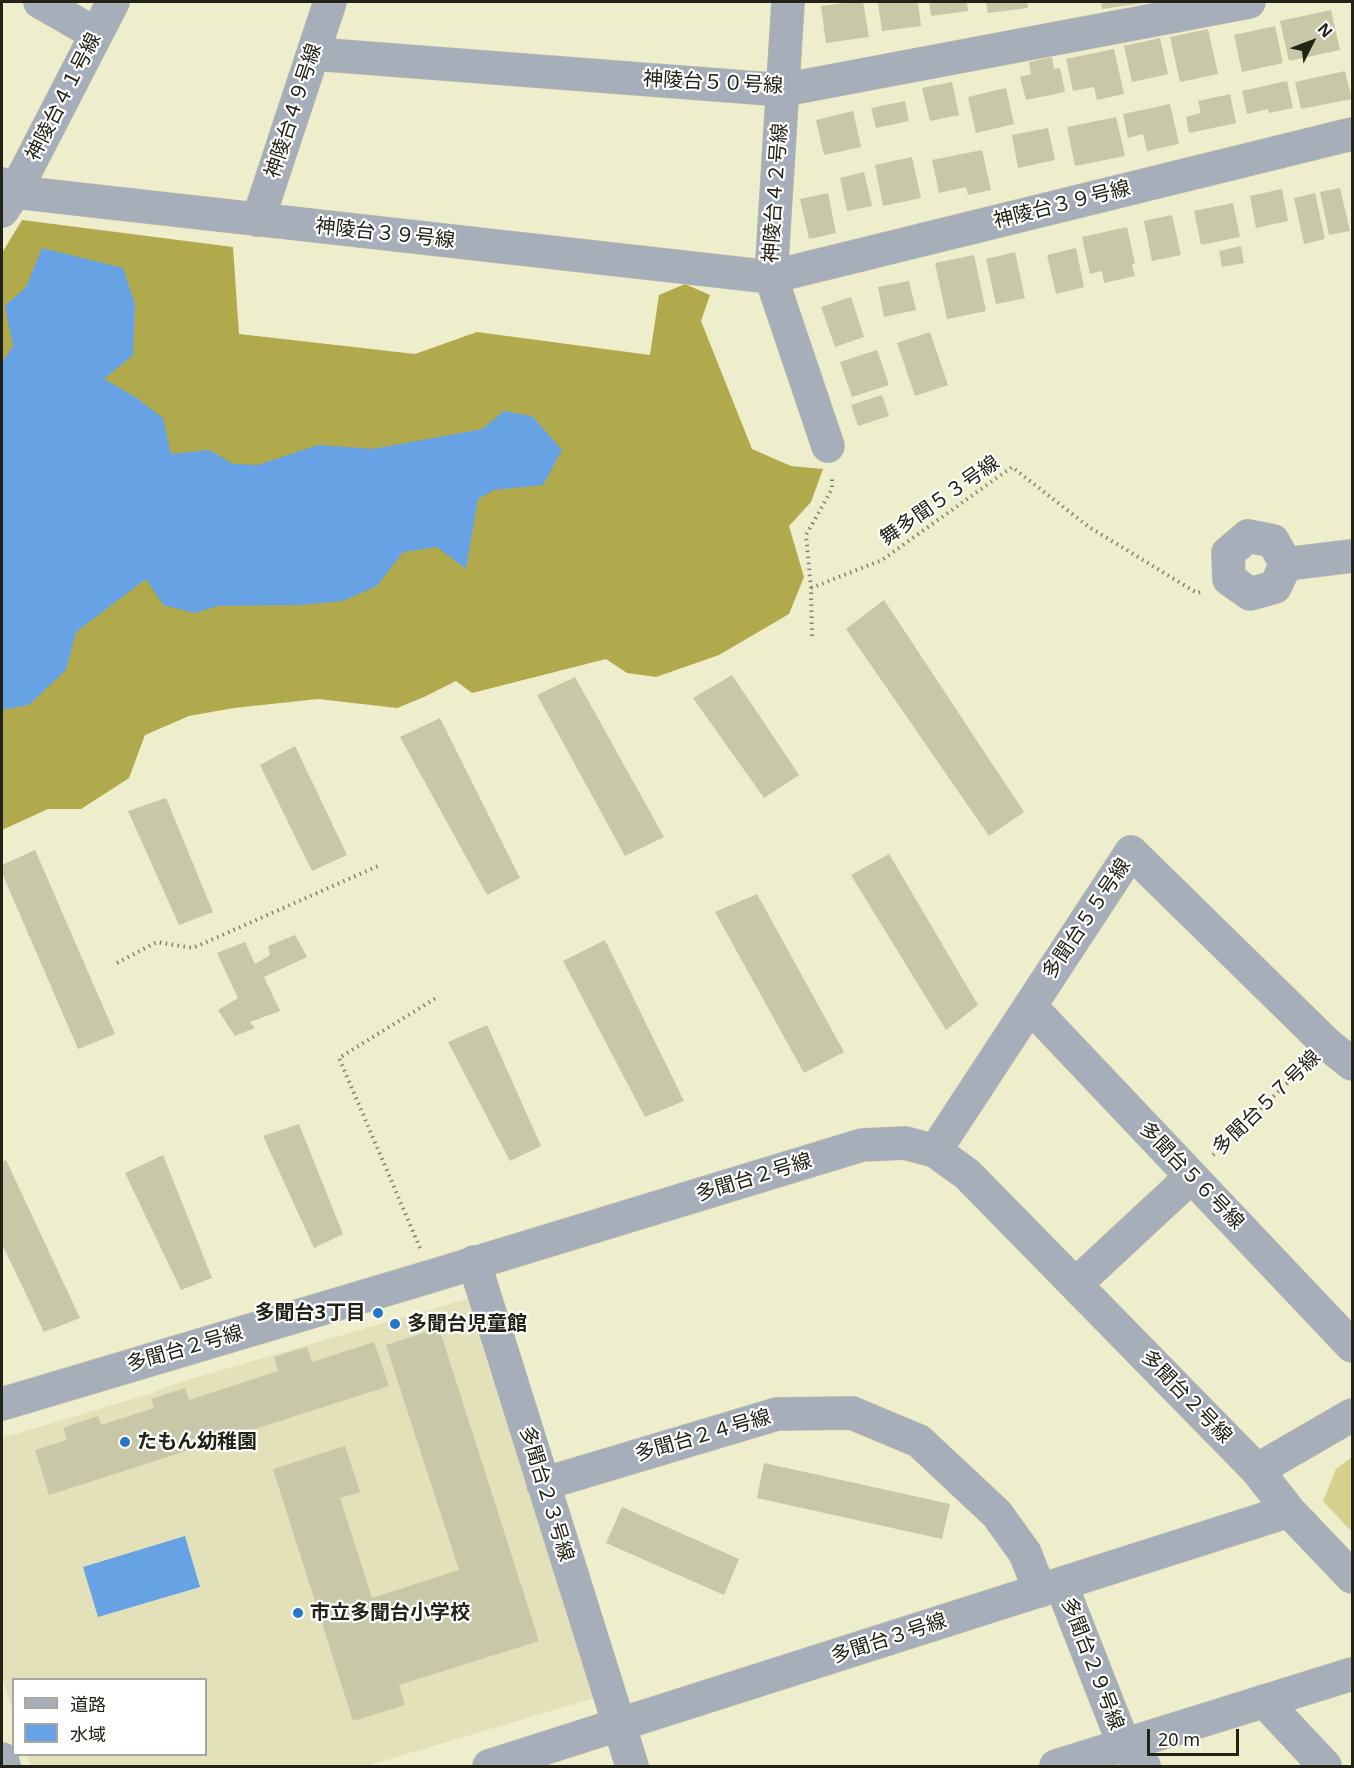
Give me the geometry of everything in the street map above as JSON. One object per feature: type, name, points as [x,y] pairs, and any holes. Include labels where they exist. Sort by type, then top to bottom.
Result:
[{"type":"street","points":[[40,2],[96,34]]},
{"type":"street","name":"神陵台４１号線","points":[[6,196],[113,2]]},
{"type":"street","name":"神陵台４９号線","points":[[258,220],[330,2]]},
{"type":"street","name":"神陵台４２号線","points":[[771,277],[788,2]]},
{"type":"street","name":"神陵台５０号線","points":[[314,54],[783,90],[1249,2]]},
{"type":"street","name":"神陵台３９号線","points":[[6,196],[258,220],[771,277],[1353,134]]},
{"type":"street","points":[[771,277],[828,446]]},
{"type":"street","points":[[1248,536],[1273,541],[1286,564],[1275,587],[1250,594],[1229,579],[1228,553],[1248,536]]},
{"type":"street","points":[[1286,564],[1353,556]]},
{"type":"street","name":"多聞台５５号線","points":[[935,1151],[1131,852],[1340,1054]]},
{"type":"street","name":"多聞台５６号線","points":[[1030,1006],[1353,1346]]},
{"type":"street","name":"多聞台２号線","points":[[2,1404],[862,1145],[905,1143],[935,1151],[967,1174],[1257,1470],[1289,1511],[1353,1577]]},
{"type":"street","points":[[1076,1284],[1191,1177]]},
{"type":"street","name":"多聞台２３号線","points":[[474,1262],[632,1767]]},
{"type":"street","name":"多聞台２４号線","points":[[543,1484],[777,1414],[852,1413],[920,1442],[997,1514],[1050,1587]]},
{"type":"street","points":[[1257,1470],[1353,1414]]},
{"type":"street","name":"多聞台３号線","points":[[489,1767],[1289,1511]]},
{"type":"street","name":"多聞台２９号線","points":[[1050,1587],[1134,1756]]},
{"type":"street","points":[[1056,1767],[1134,1756],[1264,1701],[1353,1674]]},
{"type":"street","points":[[1264,1701],[1325,1767]]},
{"type":"street","points":[[2,1760],[4,1767]]},
{"type":"path","points":[[812,636],[811,588],[806,535],[832,489],[833,463],[828,446]]},
{"type":"path","name":"舞多聞５３号線","points":[[811,588],[882,560],[1012,467],[1089,527],[1197,593],[1229,579]]},
{"type":"path","points":[[117,963],[157,942],[193,948],[378,866]]},
{"type":"path","points":[[432,1276],[339,1058],[436,998]]},
{"type":"path","name":"多聞台５７号線","points":[[1191,1177],[1340,1054]]},
{"type":"shaded area","points":[[22,220],[233,247],[239,334],[415,354],[477,332],[650,355],[659,295],[685,284],[710,295],[701,321],[752,449],[791,466],[823,469],[811,502],[789,526],[804,577],[789,614],[719,655],[656,677],[627,673],[606,659],[472,693],[456,681],[397,708],[318,699],[234,708],[189,716],[145,735],[129,778],[81,809],[48,809],[2,830],[2,253]]},
{"type":"shaded area","points":[[467,1299],[594,1698],[366,1766],[31,1766],[27,1756],[207,1756],[207,1678],[12,1678],[12,1709],[2,1676],[2,1438],[149,1394],[187,1380]]},
{"type":"shaded area","points":[[1352,1457],[1352,1532],[1323,1501],[1336,1469]]},
{"type":"water","points":[[42,248],[123,268],[135,304],[133,355],[104,379],[134,396],[163,418],[171,454],[210,450],[233,464],[258,465],[318,445],[373,449],[482,429],[504,411],[532,416],[562,450],[543,485],[494,490],[478,499],[466,569],[437,547],[403,552],[377,586],[343,601],[302,605],[218,606],[195,613],[163,605],[146,579],[76,632],[66,670],[29,705],[2,710],[2,363],[13,346],[5,306],[26,287]]},
{"type":"water","points":[[185,1536],[200,1587],[98,1617],[83,1567]]},
{"type":"building","points":[[863,2],[869,37],[826,43],[821,6]]},
{"type":"building","points":[[878,2],[918,2],[921,26],[882,31]]},
{"type":"building","points":[[929,2],[967,2],[968,11],[931,16]]},
{"type":"building","points":[[986,2],[1027,2],[1028,8],[988,13]]},
{"type":"building","points":[[1101,2],[1144,2],[1144,3],[1102,9]]},
{"type":"building","points":[[1331,10],[1340,50],[1289,61],[1280,21]]},
{"type":"building","points":[[1275,26],[1283,63],[1242,72],[1234,35]]},
{"type":"building","points":[[1208,29],[1218,74],[1180,82],[1170,37]]},
{"type":"building","points":[[1160,38],[1168,74],[1132,82],[1124,46]]},
{"type":"building","points":[[1114,49],[1124,94],[1097,100],[1094,87],[1073,91],[1066,59]]},
{"type":"building","points":[[1052,57],[1054,69],[1060,68],[1065,92],[1026,100],[1020,77],[1031,74],[1029,62]]},
{"type":"building","points":[[1345,71],[1352,99],[1301,109],[1295,82]]},
{"type":"building","points":[[1287,81],[1293,108],[1269,113],[1268,109],[1247,114],[1242,91]]},
{"type":"building","points":[[952,82],[959,115],[930,121],[922,88]]},
{"type":"building","points":[[1006,88],[1014,124],[976,133],[968,97]]},
{"type":"building","points":[[1230,94],[1236,123],[1189,133],[1186,117],[1201,113],[1198,101]]},
{"type":"building","points":[[905,101],[909,121],[876,128],[871,108]]},
{"type":"building","points":[[1170,104],[1179,144],[1147,151],[1143,134],[1128,138],[1123,114]]},
{"type":"building","points":[[853,111],[861,147],[824,155],[816,120]]},
{"type":"building","points":[[1116,117],[1125,156],[1075,166],[1067,127]]},
{"type":"building","points":[[1048,128],[1055,160],[1018,168],[1012,135]]},
{"type":"building","points":[[982,150],[991,190],[968,195],[966,187],[939,193],[932,160]]},
{"type":"building","points":[[912,157],[921,198],[883,206],[875,165]]},
{"type":"building","points":[[864,172],[872,206],[847,211],[840,178]]},
{"type":"building","points":[[1340,188],[1350,231],[1329,235],[1320,192]]},
{"type":"building","points":[[1282,189],[1288,221],[1256,228],[1250,196]]},
{"type":"building","points":[[828,193],[836,233],[809,239],[800,199]]},
{"type":"building","points":[[1315,193],[1325,239],[1304,244],[1294,198]]},
{"type":"building","points":[[1233,203],[1240,237],[1201,245],[1194,211]]},
{"type":"building","points":[[1172,215],[1181,255],[1152,261],[1144,221]]},
{"type":"building","points":[[1127,227],[1135,264],[1132,264],[1135,276],[1104,283],[1102,271],[1090,274],[1082,237]]},
{"type":"building","points":[[1241,246],[1244,263],[1222,267],[1219,251]]},
{"type":"building","points":[[1076,248],[1084,287],[1056,294],[1047,255]]},
{"type":"building","points":[[1015,252],[1025,298],[996,304],[986,259]]},
{"type":"building","points":[[974,255],[986,311],[947,319],[935,263]]},
{"type":"building","points":[[909,281],[916,310],[884,317],[878,287]]},
{"type":"building","points":[[851,297],[864,337],[835,347],[821,307]]},
{"type":"building","points":[[930,332],[948,385],[915,396],[897,343]]},
{"type":"building","points":[[877,350],[889,385],[852,397],[840,362]]},
{"type":"building","points":[[882,395],[889,416],[858,426],[851,405]]},
{"type":"building","points":[[884,600],[1024,812],[989,836],[846,629]]},
{"type":"building","points":[[732,675],[799,775],[764,798],[693,698]]},
{"type":"building","points":[[575,677],[664,837],[625,856],[537,695]]},
{"type":"building","points":[[440,718],[520,878],[487,895],[400,737]]},
{"type":"building","points":[[295,746],[347,855],[312,871],[260,765]]},
{"type":"building","points":[[166,798],[213,912],[179,925],[128,811]]},
{"type":"building","points":[[35,850],[115,1034],[78,1049],[2,873],[2,865]]},
{"type":"building","points":[[889,854],[978,1005],[946,1030],[851,875]]},
{"type":"building","points":[[757,894],[844,1052],[804,1073],[715,912]]},
{"type":"building","points":[[295,935],[307,957],[264,977],[280,1011],[250,1022],[255,1028],[235,1036],[218,1010],[238,998],[217,953],[245,942],[255,964],[270,955],[268,946]]},
{"type":"building","points":[[605,940],[684,1101],[645,1117],[563,961]]},
{"type":"building","points":[[487,1025],[541,1146],[510,1161],[448,1042]]},
{"type":"building","points":[[299,1124],[343,1234],[314,1248],[263,1136]]},
{"type":"building","points":[[163,1155],[212,1278],[181,1290],[125,1173]]},
{"type":"building","points":[[6,1160],[80,1318],[44,1332],[2,1244],[2,1162]]},
{"type":"building","points":[[439,1328],[539,1641],[399,1685],[405,1705],[353,1721],[273,1469],[345,1446],[360,1492],[340,1498],[372,1598],[459,1570],[386,1345]]},
{"type":"building","points":[[374,1342],[389,1386],[49,1495],[35,1450],[67,1440],[63,1428],[98,1416],[101,1425],[154,1408],[151,1399],[185,1388],[189,1400],[278,1371],[274,1357],[307,1347],[312,1362]]},
{"type":"building","points":[[764,1463],[950,1504],[942,1539],[757,1498]]},
{"type":"building","points":[[622,1507],[739,1559],[724,1595],[606,1543]]},
{"type":"place","name":"多聞台3丁目","points":[[378,1313]]},
{"type":"place","name":"多聞台児童館","points":[[395,1324]]},
{"type":"place","name":"たもん幼稚園","points":[[125,1442]]},
{"type":"place","name":"市立多聞台小学校","points":[[298,1613]]}]
